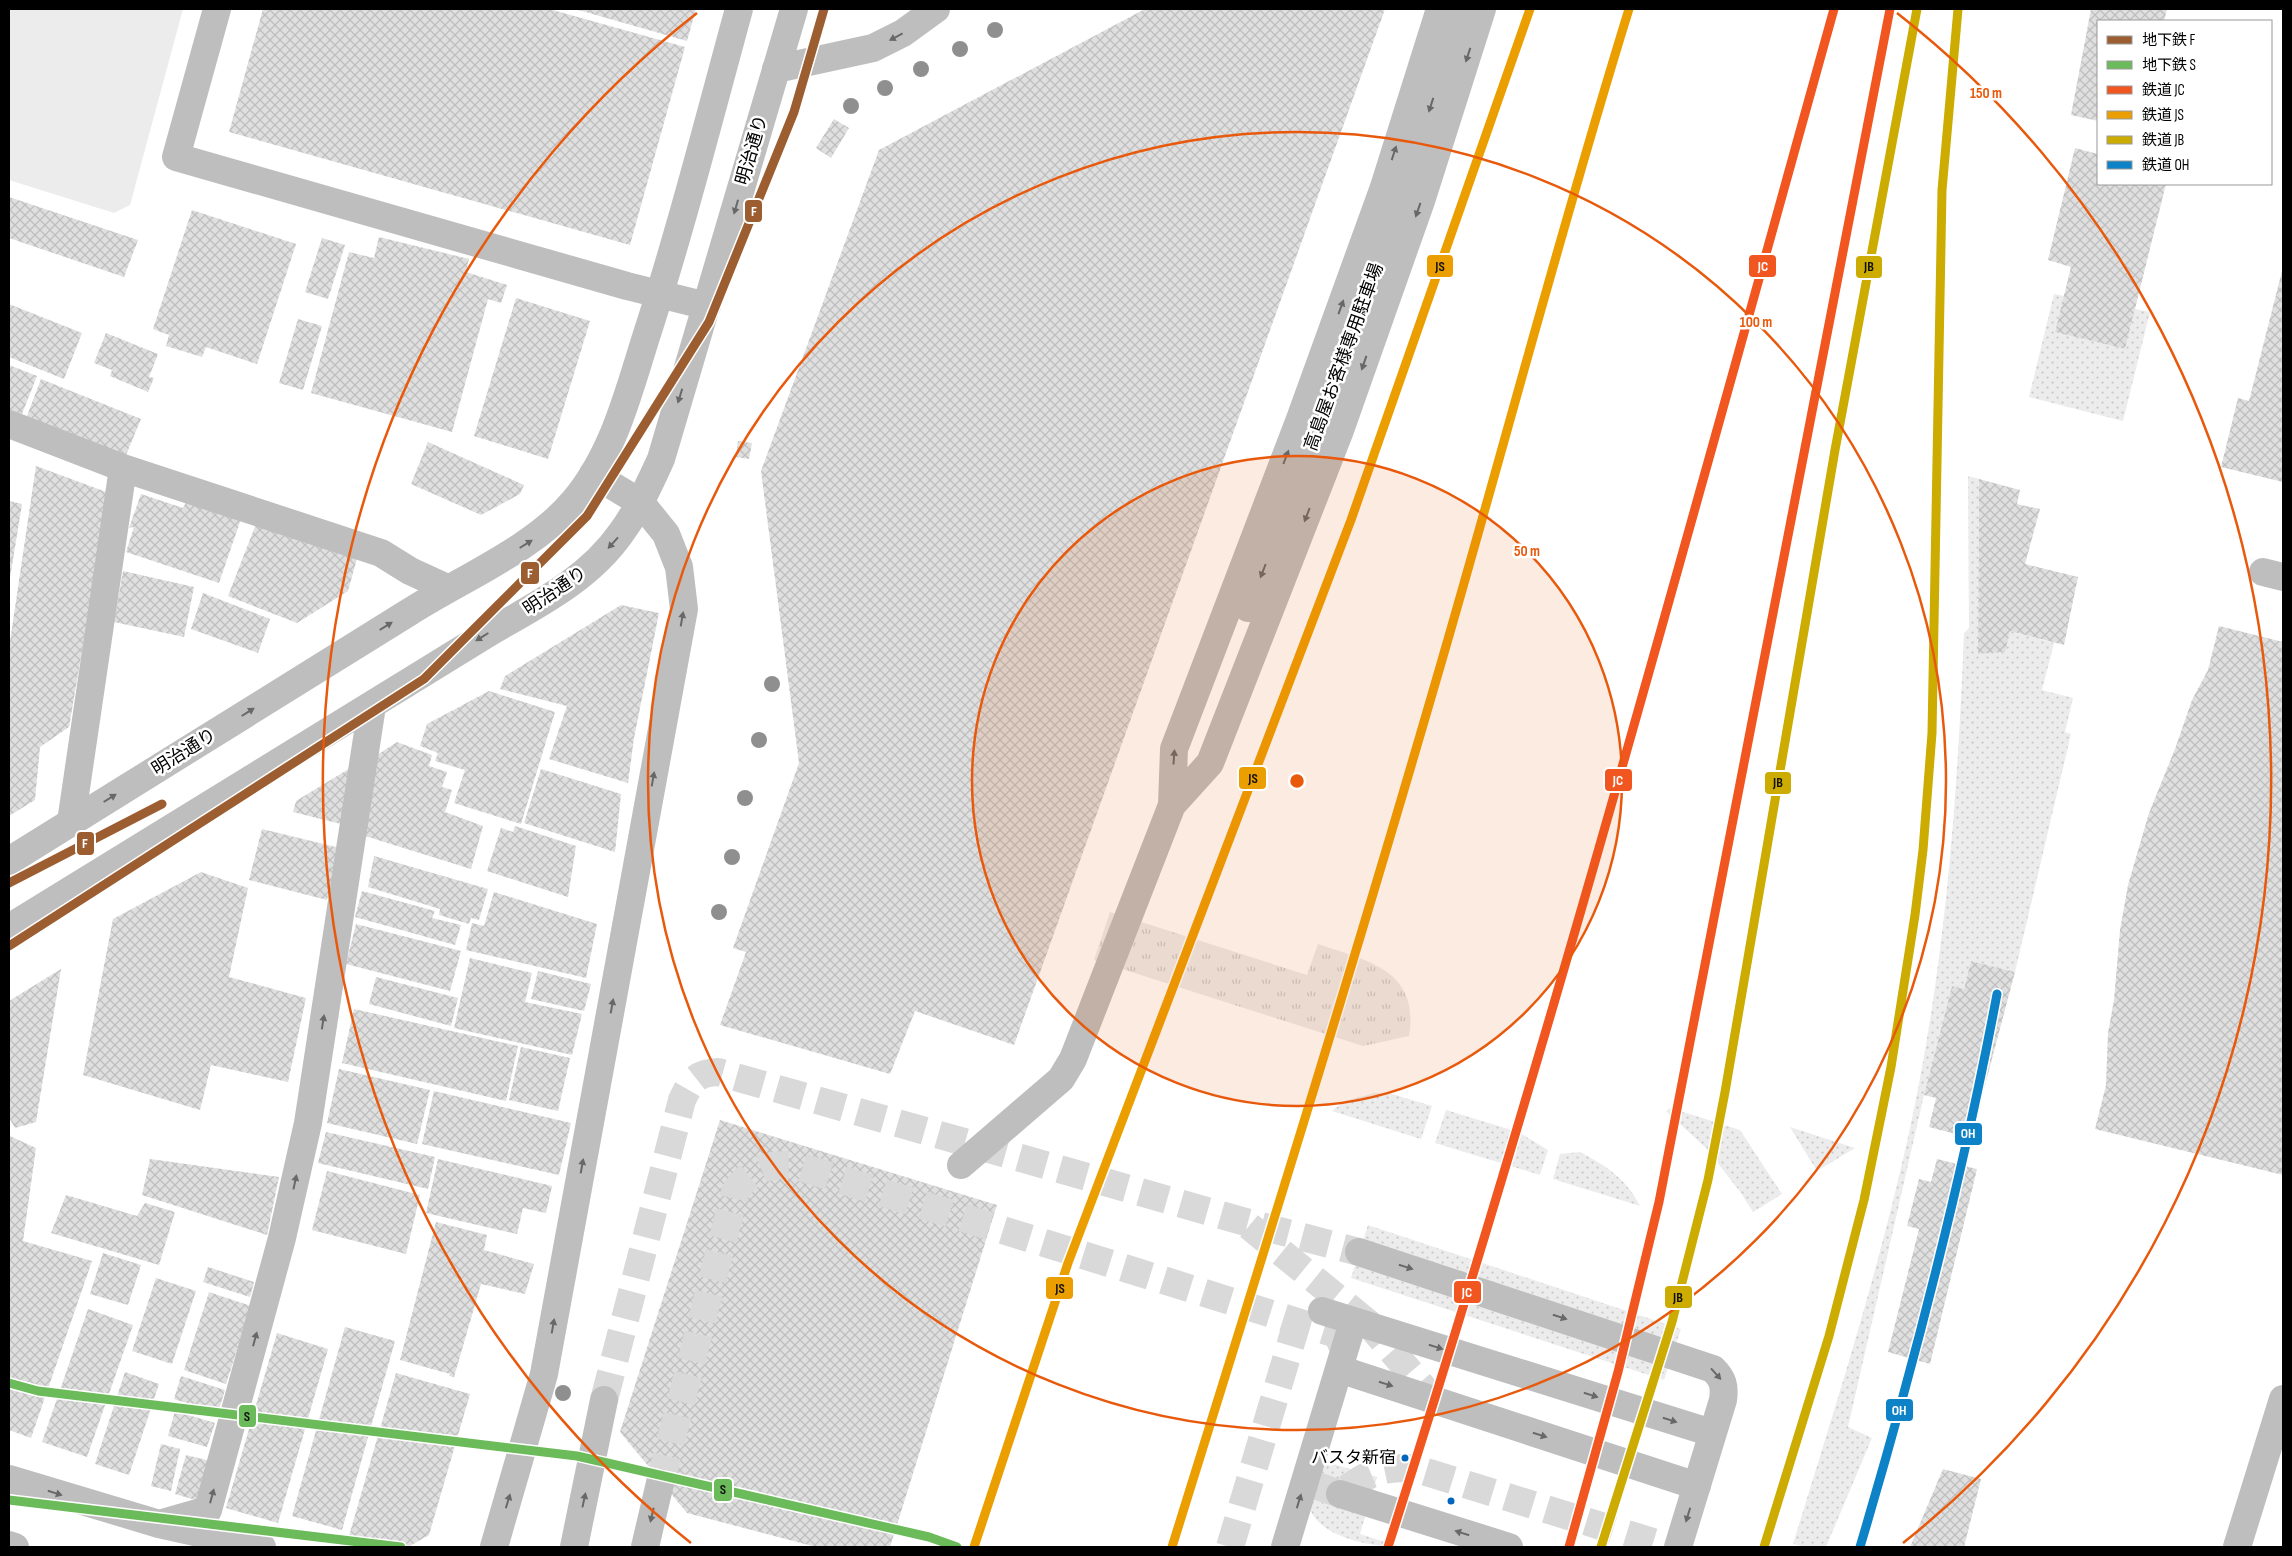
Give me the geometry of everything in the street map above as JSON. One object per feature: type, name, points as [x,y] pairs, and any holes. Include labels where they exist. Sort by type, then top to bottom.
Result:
[{"type":"main road","points":[[217,9],[176,157],[707,306]]},
{"type":"main road","name":"明治通り","points":[[9,860],[447,588],[529,542],[553,524],[575,501],[593,474],[615,432],[675,248],[739,9]]},
{"type":"main road","name":"明治通り","points":[[9,928],[559,592],[592,566],[620,535],[641,503],[661,459],[794,9]]},
{"type":"main road","points":[[776,69],[873,48],[903,33],[936,9]]},
{"type":"main road","points":[[961,1165],[1061,1079],[1073,1059],[1172,805],[1174,749],[1300,418],[1384,187],[1440,9]]},
{"type":"main road","name":"高島屋お客様専用駐車場","points":[[1212,700],[1320,425],[1402,194],[1462,9]]},
{"type":"main road","points":[[1172,805],[1210,763],[1321,478],[1421,201],[1482,9]]},
{"type":"main road","points":[[9,424],[123,468],[381,553],[410,571],[447,588]]},
{"type":"main road","points":[[71,822],[123,468]]},
{"type":"main road","points":[[494,1547],[544,1374],[684,609],[679,567],[666,534],[641,503],[593,474]]},
{"type":"main road","points":[[159,1524],[208,1510],[282,1238],[308,1123],[372,706]]},
{"type":"main road","points":[[1359,1252],[1713,1369],[1720,1376],[1725,1388],[1723,1400],[1678,1547]]},
{"type":"main road","points":[[1322,1311],[1712,1433]]},
{"type":"main road","points":[[1285,1547],[1353,1322]]},
{"type":"main road","points":[[1339,1369],[1696,1486]]},
{"type":"main road","points":[[2237,1547],[2283,1399]]},
{"type":"main road","points":[[574,1547],[604,1400]]},
{"type":"main road","points":[[9,1479],[159,1524],[262,1547]]},
{"type":"main road","points":[[645,1547],[660,1483]]},
{"type":"main road","points":[[1340,1494],[1508,1547]]},
{"type":"main road","points":[[9,1545],[14,1547]]},
{"type":"green space","points":[[9,9],[183,9],[130,205],[114,213],[9,180]]},
{"type":"green space","points":[[2054,294],[2064,296],[2055,332],[2125,349],[2135,309],[2150,312],[2123,421],[2029,397]]},
{"type":"green space","points":[[1968,476],[1979,479],[1978,654],[2004,652],[2010,631],[2054,643],[2042,690],[2073,698],[2065,732],[2071,734],[2015,972],[1971,961],[1964,989],[1952,986],[1924,1095],[1848,1427],[1872,1438],[1826,1547],[1805,1547],[1793,1544],[1862,1318],[1892,1204],[1918,1089],[1937,976],[1950,862],[1964,633],[1969,628]]},
{"type":"green space","points":[[1110,912],[1307,975],[1318,944],[1371,963],[1386,971],[1398,982],[1406,996],[1410,1014],[1409,1036],[1363,1046],[1094,960]]},
{"type":"green space","points":[[1375,1093],[1392,1094],[1432,1106],[1421,1139],[1332,1111],[1345,1101]]},
{"type":"green space","points":[[1671,1108],[1740,1130],[1782,1194],[1753,1212],[1741,1193],[1706,1148],[1666,1111]]},
{"type":"green space","points":[[1446,1110],[1518,1132],[1548,1150],[1540,1175],[1435,1143]]},
{"type":"green space","points":[[1790,1127],[1855,1148],[1817,1171]]},
{"type":"green space","points":[[1580,1152],[1598,1162],[1622,1180],[1640,1206],[1553,1179],[1560,1154]]},
{"type":"green space","points":[[1368,1225],[1681,1329],[1664,1380],[1351,1278]]},
{"type":"green space","points":[[1320,1460],[1377,1477],[1360,1534],[1401,1547],[1376,1545],[1348,1538],[1323,1526],[1314,1517],[1309,1506]]},
{"type":"building","points":[[263,9],[549,9],[685,47],[630,245],[229,132]]},
{"type":"building","points":[[575,9],[696,9],[687,41]]},
{"type":"building","points":[[1145,9],[1385,9],[1014,1045],[915,1011],[890,1074],[720,1025],[746,952],[733,948],[799,763],[761,471],[879,150]]},
{"type":"building","points":[[2091,9],[2167,9],[2164,20],[2097,20],[2097,121],[2071,115]]},
{"type":"building","points":[[834,119],[849,128],[831,158],[816,148]]},
{"type":"building","points":[[2075,148],[2097,154],[2097,185],[2166,185],[2125,349],[2055,332],[2071,267],[2048,260]]},
{"type":"building","points":[[9,197],[138,240],[124,277],[9,238]]},
{"type":"building","points":[[192,210],[296,244],[257,364],[206,347],[202,357],[166,346],[169,335],[153,329]]},
{"type":"building","points":[[379,237],[469,259],[466,272],[507,285],[501,303],[488,299],[452,432],[311,393],[349,252],[374,258]]},
{"type":"building","points":[[322,238],[345,245],[328,299],[305,292]]},
{"type":"building","points":[[2283,267],[2283,482],[2221,467],[2238,398],[2249,401]]},
{"type":"building","points":[[516,298],[590,321],[548,459],[474,436]]},
{"type":"building","points":[[9,304],[82,333],[64,379],[9,357]]},
{"type":"building","points":[[298,319],[322,326],[303,390],[279,383]]},
{"type":"building","points":[[106,333],[158,354],[149,377],[154,378],[148,392],[110,376],[112,370],[94,363]]},
{"type":"building","points":[[9,365],[37,376],[20,419],[9,414]]},
{"type":"building","points":[[41,379],[141,419],[124,460],[25,421]]},
{"type":"building","points":[[738,441],[752,443],[749,459],[736,457]]},
{"type":"building","points":[[428,442],[524,485],[520,494],[481,515],[411,484]]},
{"type":"building","points":[[36,466],[109,493],[69,727],[40,747],[35,800],[9,816],[9,648]]},
{"type":"building","points":[[1979,479],[2020,490],[2017,504],[2040,509],[2025,564],[2078,577],[2064,645],[2010,631],[2005,652],[1978,654]]},
{"type":"building","points":[[141,494],[183,508],[188,499],[241,519],[219,583],[126,552],[134,527],[129,528]]},
{"type":"building","points":[[9,501],[22,504],[10,578],[9,578]]},
{"type":"building","points":[[256,524],[358,555],[348,591],[297,623],[228,596]]},
{"type":"building","points":[[123,571],[194,587],[184,637],[114,622]]},
{"type":"building","points":[[203,593],[270,619],[258,653],[191,629]]},
{"type":"building","points":[[621,605],[659,613],[634,738],[628,783],[549,759],[567,706],[500,689],[505,676]]},
{"type":"building","points":[[2219,626],[2283,642],[2283,1175],[2095,1129],[2106,1085],[2108,1033],[2114,1000],[2120,930],[2128,885],[2149,813],[2175,749],[2192,700],[2208,670]]},
{"type":"building","points":[[489,691],[555,712],[521,824],[454,803],[465,770],[435,761],[438,753],[420,746],[427,724]]},
{"type":"building","points":[[397,742],[432,755],[429,766],[447,772],[442,787],[452,790],[445,812],[483,826],[471,869],[365,836],[377,755]]},
{"type":"building","points":[[360,762],[345,825],[293,812],[296,801]]},
{"type":"building","points":[[541,769],[621,794],[615,852],[524,823]]},
{"type":"building","points":[[515,826],[576,846],[568,897],[487,871],[501,828],[513,832]]},
{"type":"building","points":[[262,829],[340,848],[327,900],[249,880]]},
{"type":"building","points":[[374,856],[488,889],[479,920],[471,918],[469,924],[439,915],[440,909],[368,887]]},
{"type":"building","points":[[201,872],[248,888],[229,977],[306,998],[288,1082],[211,1065],[200,1110],[83,1075],[113,919]]},
{"type":"building","points":[[362,891],[435,911],[432,918],[461,925],[455,945],[355,917]]},
{"type":"building","points":[[494,892],[597,924],[586,978],[466,950],[472,923],[484,926]]},
{"type":"building","points":[[356,924],[461,951],[450,991],[346,964]]},
{"type":"building","points":[[470,958],[532,973],[525,1002],[582,1014],[572,1055],[454,1028]]},
{"type":"building","points":[[1971,961],[2015,972],[1971,1138],[1929,1127],[1936,1098],[1924,1095],[1952,986],[1964,989]]},
{"type":"building","points":[[61,969],[36,1122],[15,1128],[9,1118],[9,1001]]},
{"type":"building","points":[[538,971],[591,984],[584,1011],[531,999]]},
{"type":"building","points":[[376,977],[458,998],[451,1026],[369,1004]]},
{"type":"building","points":[[354,1009],[518,1046],[506,1101],[342,1063]]},
{"type":"building","points":[[521,1047],[570,1058],[558,1111],[509,1100]]},
{"type":"building","points":[[339,1069],[430,1090],[417,1144],[327,1123]]},
{"type":"building","points":[[434,1091],[571,1123],[559,1175],[422,1144]]},
{"type":"building","points":[[720,1120],[997,1205],[890,1547],[816,1547],[687,1513],[620,1432]]},
{"type":"building","points":[[326,1132],[435,1157],[428,1189],[318,1163]]},
{"type":"building","points":[[10,1136],[36,1148],[23,1241],[92,1261],[31,1438],[9,1430]]},
{"type":"building","points":[[150,1159],[279,1177],[267,1235],[142,1195]]},
{"type":"building","points":[[438,1159],[552,1186],[546,1213],[523,1208],[517,1234],[426,1213]]},
{"type":"building","points":[[1937,1159],[1977,1169],[1930,1364],[1888,1352],[1919,1229],[1907,1226],[1919,1179],[1931,1182]]},
{"type":"building","points":[[327,1171],[420,1195],[406,1254],[312,1230]]},
{"type":"building","points":[[66,1195],[137,1216],[145,1203],[175,1212],[159,1265],[51,1233]]},
{"type":"building","points":[[436,1222],[487,1235],[484,1250],[534,1264],[525,1294],[481,1284],[454,1377],[449,1376],[450,1374],[400,1360]]},
{"type":"building","points":[[103,1253],[141,1265],[128,1305],[90,1294]]},
{"type":"building","points":[[208,1267],[254,1282],[250,1297],[203,1282]]},
{"type":"building","points":[[156,1278],[196,1291],[172,1364],[132,1351]]},
{"type":"building","points":[[209,1292],[251,1306],[226,1384],[184,1370]]},
{"type":"building","points":[[88,1309],[133,1325],[87,1457],[42,1442]]},
{"type":"building","points":[[345,1327],[395,1341],[342,1530],[292,1516]]},
{"type":"building","points":[[277,1333],[328,1349],[278,1523],[226,1508]]},
{"type":"building","points":[[125,1372],[159,1384],[129,1475],[95,1464]]},
{"type":"building","points":[[396,1373],[470,1394],[429,1535],[408,1547],[388,1547],[349,1536]]},
{"type":"building","points":[[181,1376],[225,1390],[218,1413],[174,1399]]},
{"type":"building","points":[[175,1411],[215,1423],[207,1447],[168,1436]]},
{"type":"building","points":[[161,1444],[180,1449],[171,1491],[151,1486]]},
{"type":"building","points":[[186,1455],[210,1461],[199,1501],[175,1494]]},
{"type":"building","points":[[1943,1469],[1981,1479],[1964,1547],[1910,1547]]},
{"type":"tunnel","points":[[604,1400],[682,1100],[695,1079],[704,1074],[718,1072],[1242,1221],[1359,1252]]},
{"type":"tunnel","points":[[660,1483],[735,1192],[753,1173],[767,1167],[794,1165],[1336,1334],[1344,1350],[1342,1368]]},
{"type":"tunnel","points":[[1249,1226],[1368,1323],[1374,1325]]},
{"type":"tunnel","points":[[1230,1547],[1302,1306]]},
{"type":"tunnel","points":[[1365,1327],[1368,1323],[1439,1406],[1443,1407]]},
{"type":"tunnel","points":[[1309,1483],[1340,1494],[1358,1481],[1374,1473],[1391,1469],[1413,1468],[1669,1547]]},
{"type":"metro line","name":"F","points":[[9,946],[424,679],[587,516],[709,322],[794,112],[824,9]]},
{"type":"metro line","name":"F","points":[[9,883],[162,804]]},
{"type":"metro line","name":"S","points":[[9,1383],[38,1391],[577,1456],[929,1537],[957,1547]]},
{"type":"metro line","name":"S","points":[[9,1500],[401,1547]]},
{"type":"rail line","name":"JS","points":[[974,1547],[1068,1263],[1351,520],[1530,9]]},
{"type":"rail line","name":"JS","points":[[1172,1547],[1275,1215],[1409,771],[1580,171],[1629,9]]},
{"type":"rail line","name":"JC","points":[[1388,1547],[1448,1356],[1563,972],[1673,587],[1834,9]]},
{"type":"rail line","name":"JC","points":[[1569,1547],[1618,1372],[1659,1202],[1890,9]]},
{"type":"rail line","name":"JB","points":[[1601,1547],[1672,1322],[1708,1180],[1725,1092],[1835,450],[1917,9]]},
{"type":"rail line","name":"JB","points":[[1764,1547],[1829,1336],[1864,1200],[1891,1067],[1915,915],[1923,850],[1932,733],[1942,190],[1958,9]]},
{"type":"rail line","name":"OH","points":[[1860,1547],[1936,1272],[1953,1203],[1997,994]]},
{"type":"place","name":"バスタ新宿","points":[[1405,1458]]}]
